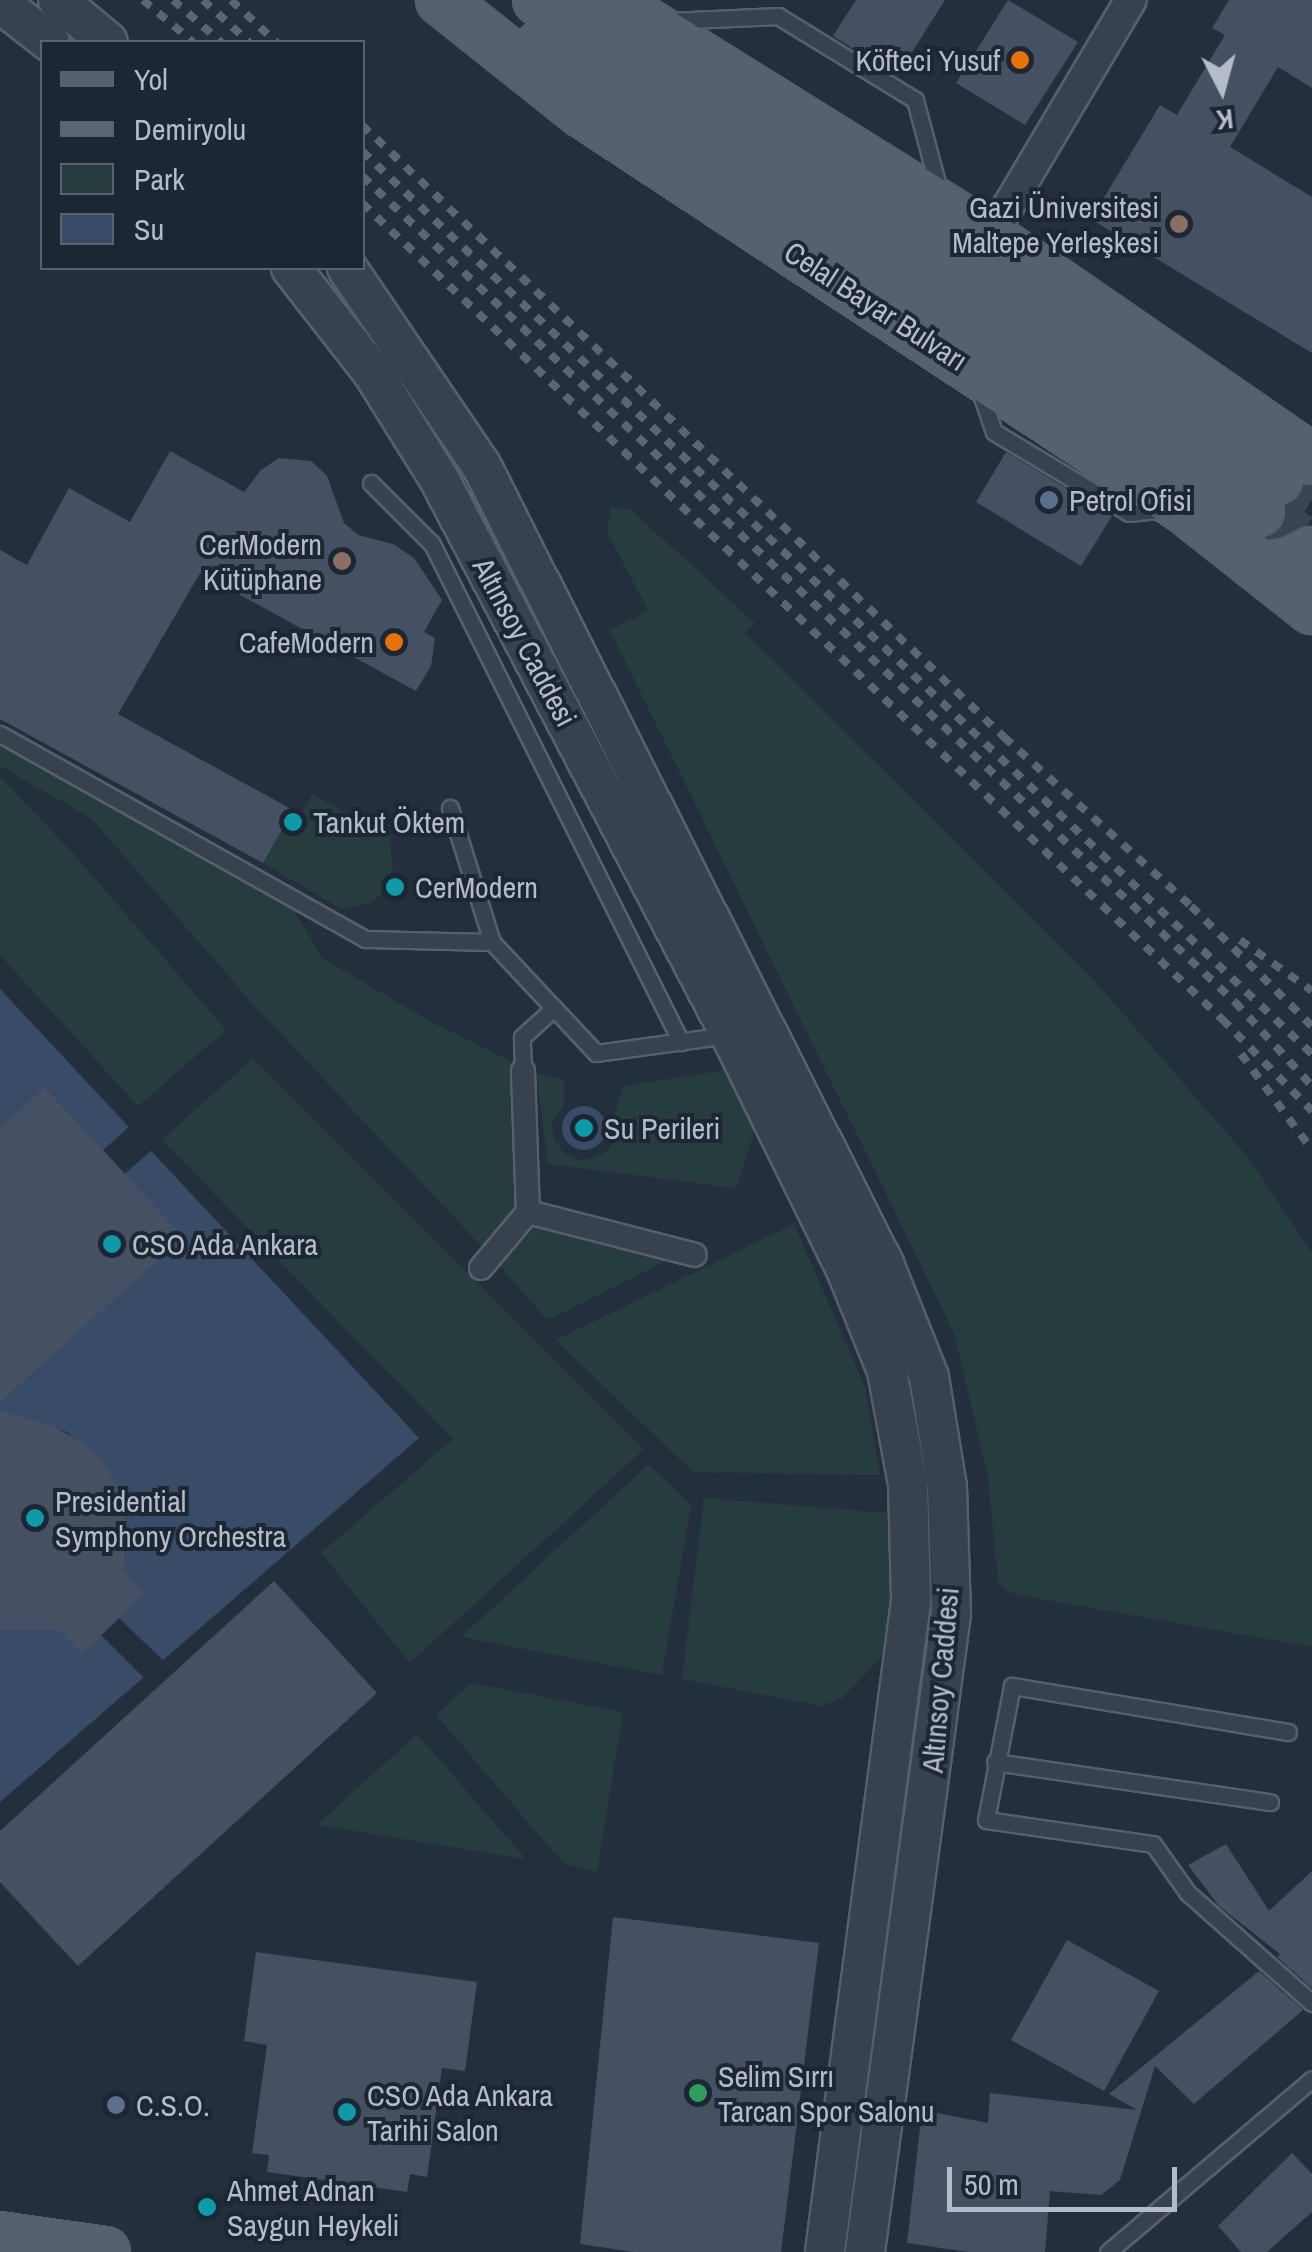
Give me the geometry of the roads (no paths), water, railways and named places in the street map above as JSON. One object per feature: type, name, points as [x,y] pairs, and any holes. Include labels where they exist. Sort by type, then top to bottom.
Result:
[{"type":"main road","name":"Celal Bayar Bulvarı","points":[[442,0],[582,112],[1184,508],[1264,566],[1312,609]]},
{"type":"main road","name":"Celal Bayar Bulvarı","points":[[471,0],[1283,483]]},
{"type":"main road","points":[[538,0],[1283,483]]},
{"type":"main road","points":[[628,11],[990,237],[1283,483]]},
{"type":"main road","points":[[1264,566],[1290,564],[1312,552]]},
{"type":"main road","points":[[0,2237],[105,2252]]},
{"type":"street","points":[[58,0],[106,40]]},
{"type":"street","points":[[990,237],[1132,0]]},
{"type":"street","points":[[0,3],[47,40]]},
{"type":"street","name":"Altınsoy Caddesi","points":[[294,270],[373,372],[439,479],[884,1264],[929,1377],[947,1487],[951,1614],[865,2252]]},
{"type":"street","name":"Altınsoy Caddesi","points":[[348,270],[480,465],[747,1028],[886,1371],[908,1484],[911,1601],[825,2252]]},
{"type":"street","points":[[481,1268],[528,1212],[522,1071]]},
{"type":"street","points":[[528,1212],[695,1255]]},
{"type":"lane","points":[[628,11],[778,16],[915,100],[943,207]]},
{"type":"lane","points":[[370,482],[432,544],[681,1042]]},
{"type":"lane","points":[[0,734],[365,939],[492,942]]},
{"type":"lane","points":[[450,808],[492,942],[596,1053],[681,1042],[747,1028]]},
{"type":"lane","points":[[522,1071],[522,1036],[554,1008]]},
{"type":"lane","points":[[1288,1732],[1012,1686],[986,1820],[1153,1844],[1188,1893],[1312,2003]]},
{"type":"lane","points":[[995,1762],[1270,1802]]},
{"type":"lane","points":[[1108,2252],[1312,2079]]},
{"type":"water","points":[[0,989],[419,1438],[0,1802],[0,1630],[51,1630],[67,1626],[82,1653],[145,1593],[129,1576],[118,1581],[127,1548],[126,1513],[106,1466],[67,1432],[34,1421],[0,1419],[0,1403],[182,1237],[46,1088],[0,1129]]},
{"type":"water","name":"Su Perileri","points":[[584,1106],[599,1113],[606,1128],[599,1143],[584,1150],[569,1143],[562,1128],[569,1113]]},
{"type":"tunnel","points":[[1278,479],[1312,501]]},
{"type":"tunnel","points":[[1259,511],[1312,546]]},
{"type":"railway","points":[[143,0],[191,40]]},
{"type":"railway","points":[[173,0],[219,40]]},
{"type":"railway","points":[[203,0],[247,40]]},
{"type":"railway","points":[[231,0],[274,40]]},
{"type":"railway","points":[[365,128],[1004,737],[1191,906],[1312,1026]]},
{"type":"railway","points":[[365,154],[1312,1054]]},
{"type":"railway","points":[[365,179],[1235,1002],[1312,1086]]},
{"type":"railway","points":[[365,206],[1222,1019],[1312,1111]]},
{"type":"railway","points":[[1240,940],[1312,991]]},
{"type":"railway","points":[[1241,1054],[1312,1150]]},
{"type":"place","name":"Köfteci Yusuf","points":[[1020,60]]},
{"type":"place","name":"Gazi Üniversitesi Maltepe Yerleşkesi","points":[[1179,224]]},
{"type":"place","name":"Petrol Ofisi","points":[[1049,500]]},
{"type":"place","name":"CerModern Kütüphane","points":[[342,561]]},
{"type":"place","name":"CafeModern","points":[[394,642]]},
{"type":"place","name":"Tankut Öktem","points":[[293,822]]},
{"type":"place","name":"CerModern","points":[[395,887]]},
{"type":"place","name":"Su Perileri","points":[[584,1128]]},
{"type":"place","name":"CSO Ada Ankara","points":[[112,1244]]},
{"type":"place","name":"Presidential Symphony Orchestra","points":[[35,1518]]},
{"type":"place","name":"Selim Sırrı Tarcan Spor Salonu","points":[[698,2093]]},
{"type":"place","name":"C.S.O.","points":[[116,2105]]},
{"type":"place","name":"CSO Ada Ankara Tarihi Salon","points":[[347,2112]]},
{"type":"place","name":"Ahmet Adnan Saygun Heykeli","points":[[207,2207]]}]
